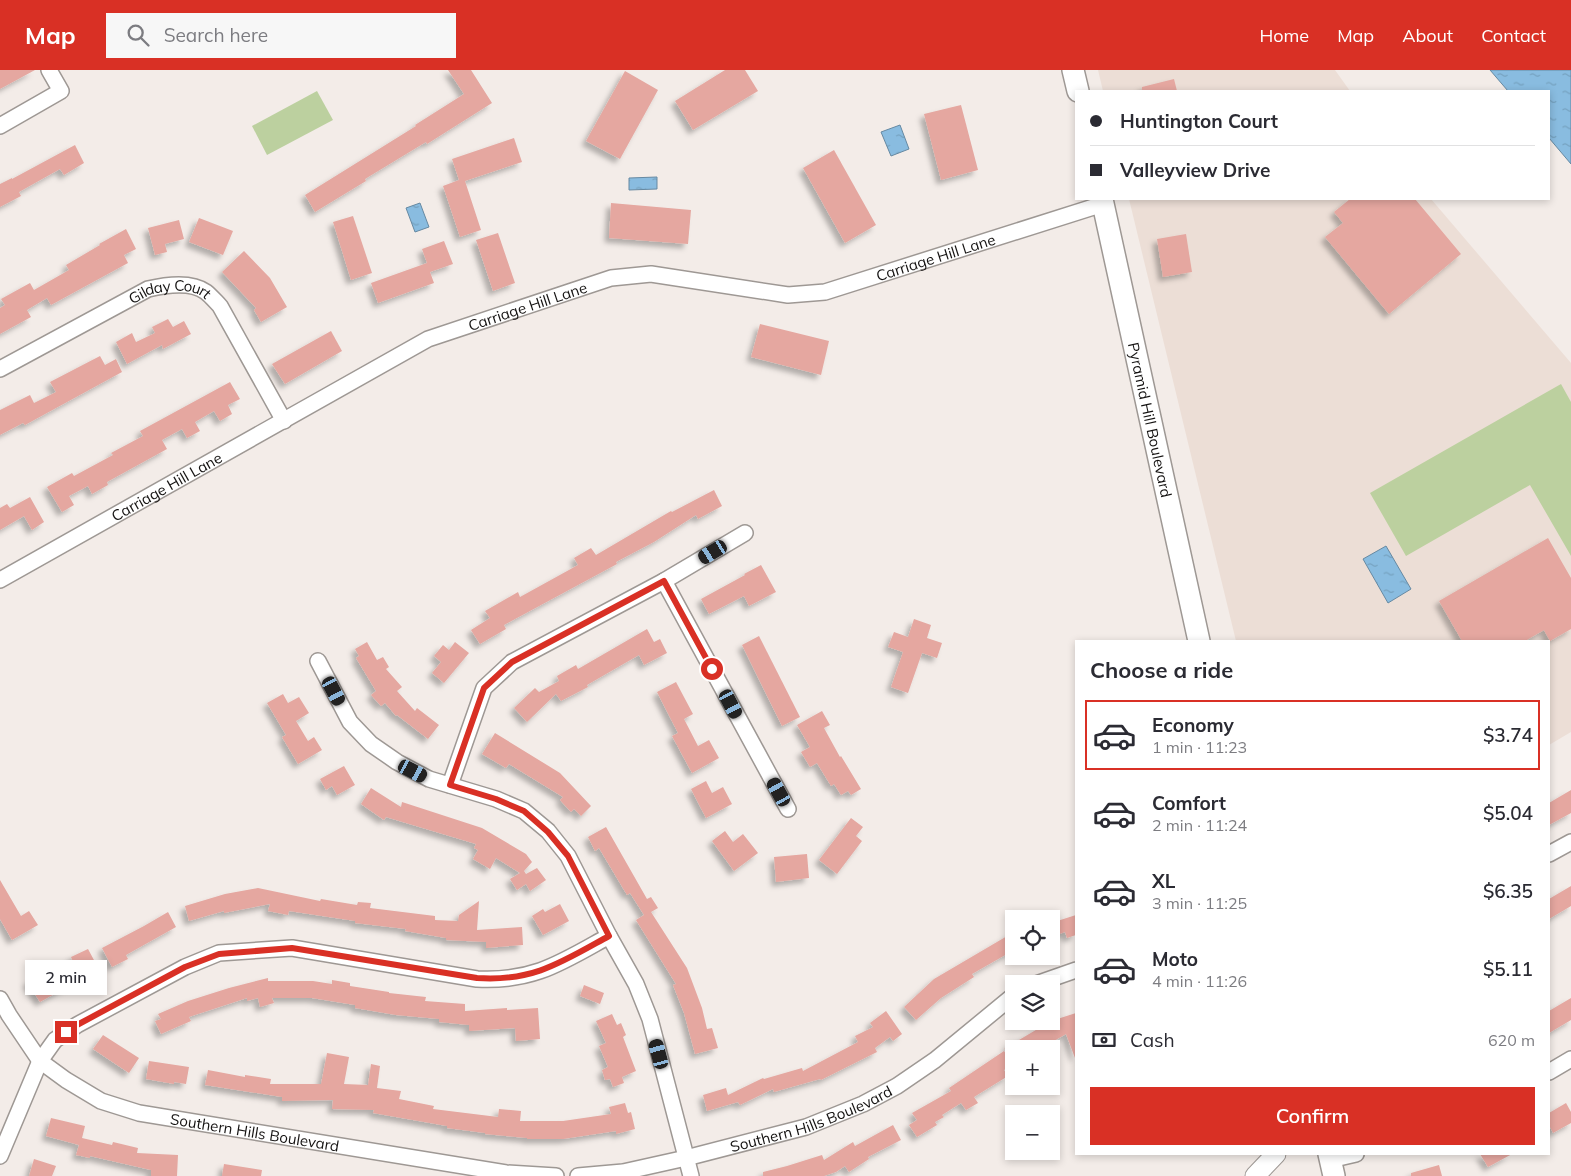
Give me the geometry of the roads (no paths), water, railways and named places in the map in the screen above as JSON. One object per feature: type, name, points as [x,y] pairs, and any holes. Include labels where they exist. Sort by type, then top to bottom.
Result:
[{"type":"main road","points":[[1073,70],[1078,90]]},
{"type":"main road","name":"Pyramid Hill Boulevard","points":[[1102,201],[1199,640]]},
{"type":"street","points":[[0,126],[61,91],[50,70]]},
{"type":"street","name":"Carriage Hill Lane","points":[[0,580],[428,339],[612,278],[651,274],[788,295],[825,292],[1102,201]]},
{"type":"street","name":"Gilday Court","points":[[0,370],[148,289],[165,285],[185,285],[205,291],[220,306],[284,421]]},
{"type":"street","points":[[450,785],[484,688],[512,662],[664,581],[745,533]]},
{"type":"street","points":[[664,581],[788,809]]},
{"type":"street","points":[[318,661],[350,722],[371,744],[397,762],[429,780],[496,799],[524,811],[548,832],[568,856],[636,984],[650,1019],[690,1176]]},
{"type":"street","points":[[1550,853],[1571,842]]},
{"type":"street","points":[[0,1156],[40,1061],[55,1040],[77,1025],[185,967],[219,954],[292,948],[495,980],[517,978],[540,972],[609,936]]},
{"type":"street","points":[[1060,976],[1075,970]]},
{"type":"street","name":"Southern Hills Boulevard","points":[[0,999],[40,1061],[66,1080],[101,1101],[139,1113],[506,1173],[556,1176]]},
{"type":"street","name":"Southern Hills Boulevard","points":[[578,1176],[623,1172],[686,1158],[806,1127],[863,1104],[897,1086],[935,1060],[1005,1002]]},
{"type":"street","points":[[1550,1071],[1571,1058]]},
{"type":"street","points":[[1255,1176],[1275,1155]]},
{"type":"street","points":[[1331,1163],[1353,1155]]},
{"type":"water","points":[[1490,70],[1571,70],[1571,164],[1550,139],[1550,90],[1507,90]]},
{"type":"water","points":[[900,125],[909,149],[891,156],[881,132]]},
{"type":"water","points":[[657,177],[657,189],[629,190],[629,178]]},
{"type":"water","points":[[420,203],[429,227],[415,232],[406,208]]},
{"type":"water","points":[[1386,546],[1411,589],[1388,603],[1363,559]]}]
